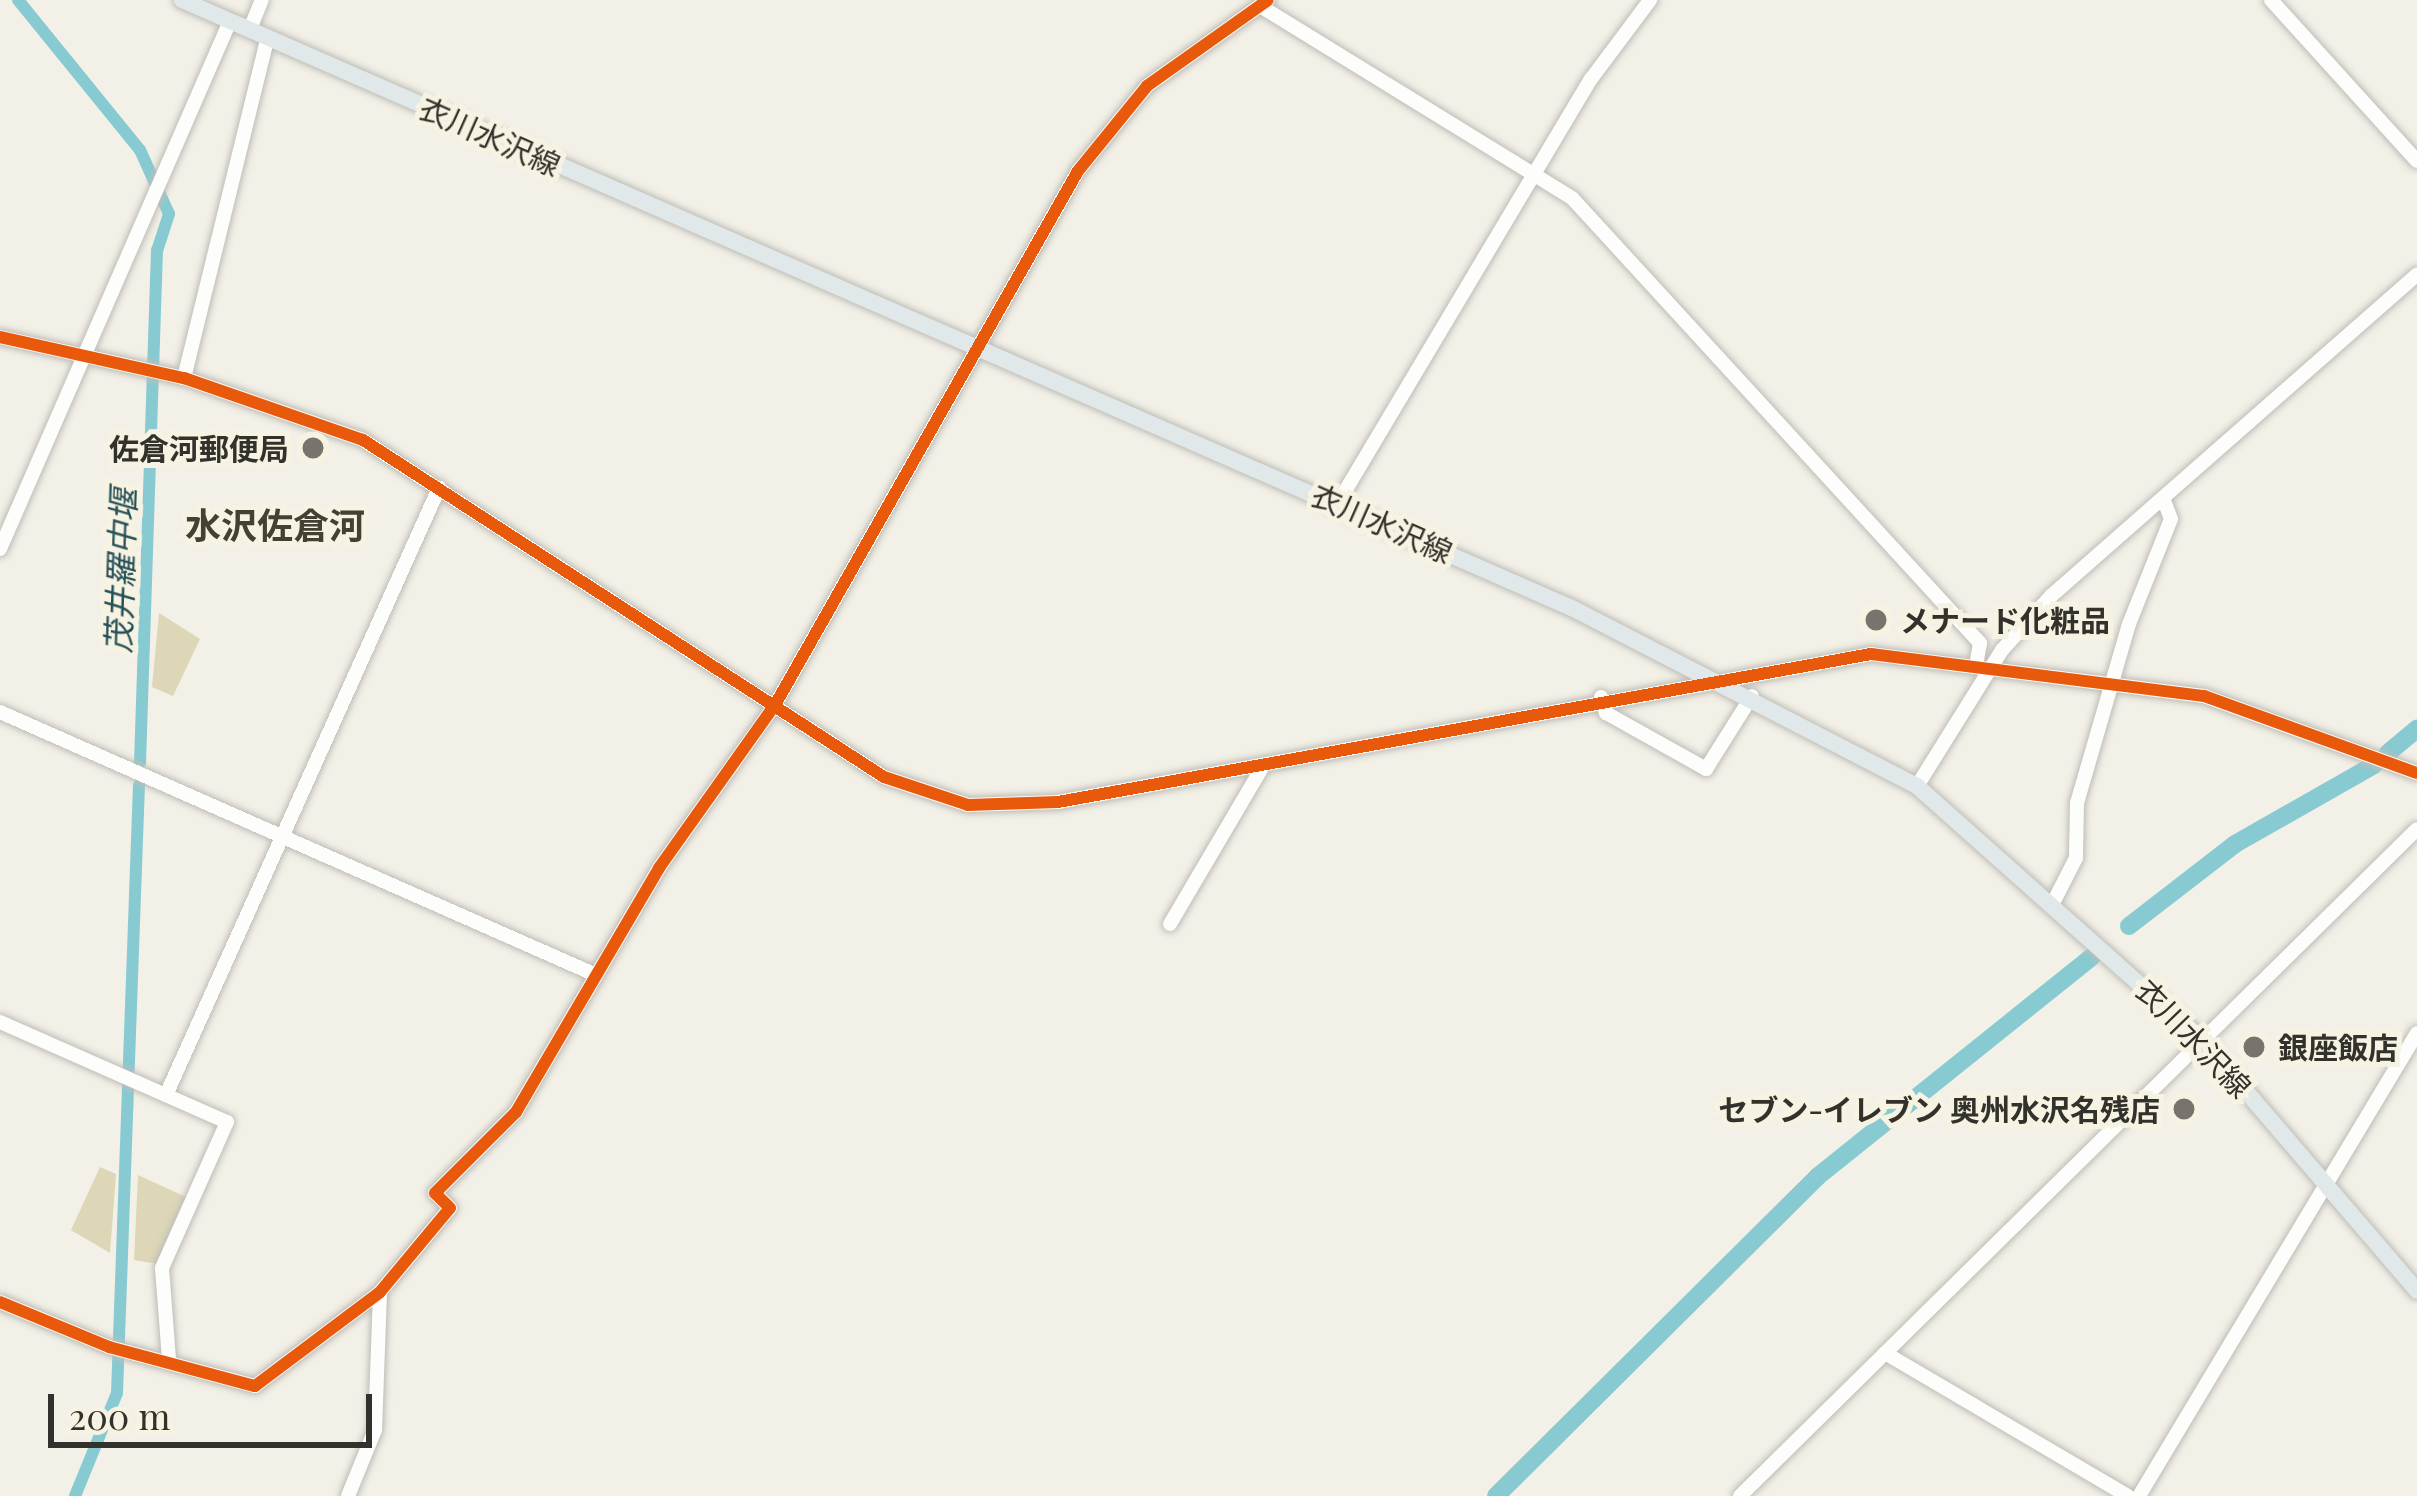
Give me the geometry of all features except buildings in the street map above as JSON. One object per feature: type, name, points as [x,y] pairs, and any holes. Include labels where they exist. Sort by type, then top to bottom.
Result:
[{"type":"main road","name":"衣川水沢線","points":[[182,0],[976,351],[1338,503],[1724,678],[1917,786],[2055,899],[2204,1041],[2417,1291]]},
{"type":"street","points":[[250,29],[262,0]]},
{"type":"street","points":[[1338,503],[1534,174],[1650,0]]},
{"type":"street","points":[[2271,0],[2417,161]]},
{"type":"street","points":[[0,1302],[120,1350],[255,1386],[380,1292],[450,1208],[434,1193],[516,1112],[596,975],[775,705],[976,351],[1112,126],[1147,86],[1264,3],[1534,174],[1596,223],[1979,643],[1985,662]]},
{"type":"street","points":[[0,549],[230,21]]},
{"type":"street","points":[[184,378],[268,37]]},
{"type":"street","points":[[1917,786],[1985,662],[2051,596],[2417,274]]},
{"type":"street","points":[[0,337],[184,378],[363,440],[884,777],[968,805],[1058,802],[1262,768],[1601,697],[1871,655],[1985,662],[2204,696],[2417,773]]},
{"type":"street","points":[[166,1095],[439,488]]},
{"type":"street","points":[[2055,899],[2076,858],[2077,803],[2171,519],[2164,501]]},
{"type":"street","points":[[1601,697],[1606,713],[1706,769],[1752,696]]},
{"type":"street","points":[[0,712],[596,975]]},
{"type":"street","points":[[1171,925],[1262,768]]},
{"type":"street","points":[[1740,1496],[2417,829]]},
{"type":"street","points":[[0,1022],[226,1122],[162,1268],[169,1360]]},
{"type":"street","points":[[2139,1496],[2417,1034]]},
{"type":"street","points":[[348,1496],[375,1430],[380,1292]]},
{"type":"street","points":[[1885,1353],[2128,1496]]},
{"type":"shaded area","points":[[159,613],[200,639],[173,696],[152,687]]},
{"type":"shaded area","points":[[100,1167],[116,1174],[110,1253],[71,1230]]},
{"type":"shaded area","points":[[138,1175],[188,1198],[158,1264],[134,1260]]},
{"type":"waterway","name":"茂井羅中堰","points":[[18,0],[140,150],[169,214],[157,250],[140,763]]},
{"type":"waterway","points":[[2388,753],[2417,729]]},
{"type":"waterway","points":[[2129,926],[2235,844],[2374,765]]},
{"type":"waterway","name":"茂井羅中堰","points":[[75,1496],[117,1393],[139,785]]},
{"type":"waterway","points":[[1496,1496],[1817,1177],[2092,957]]},
{"type":"cycle path","points":[[0,1302],[109,1347],[255,1386],[380,1292],[450,1208],[435,1193],[516,1112],[659,868],[775,705],[1078,171],[1147,86],[1268,0]]},
{"type":"cycle path","points":[[0,337],[184,378],[363,440],[884,777],[968,805],[1058,802],[1871,654],[2204,696],[2417,773]]},
{"type":"place","name":"佐倉河郵便局","points":[[313,448]]},
{"type":"place","name":"メナード化粧品","points":[[1876,620]]},
{"type":"place","name":"銀座飯店","points":[[2254,1047]]},
{"type":"place","name":"セブン-イレブン 奥州水沢名残店","points":[[2184,1109]]},
{"type":"district","name":"水沢佐倉河","points":[[275,525]]}]
